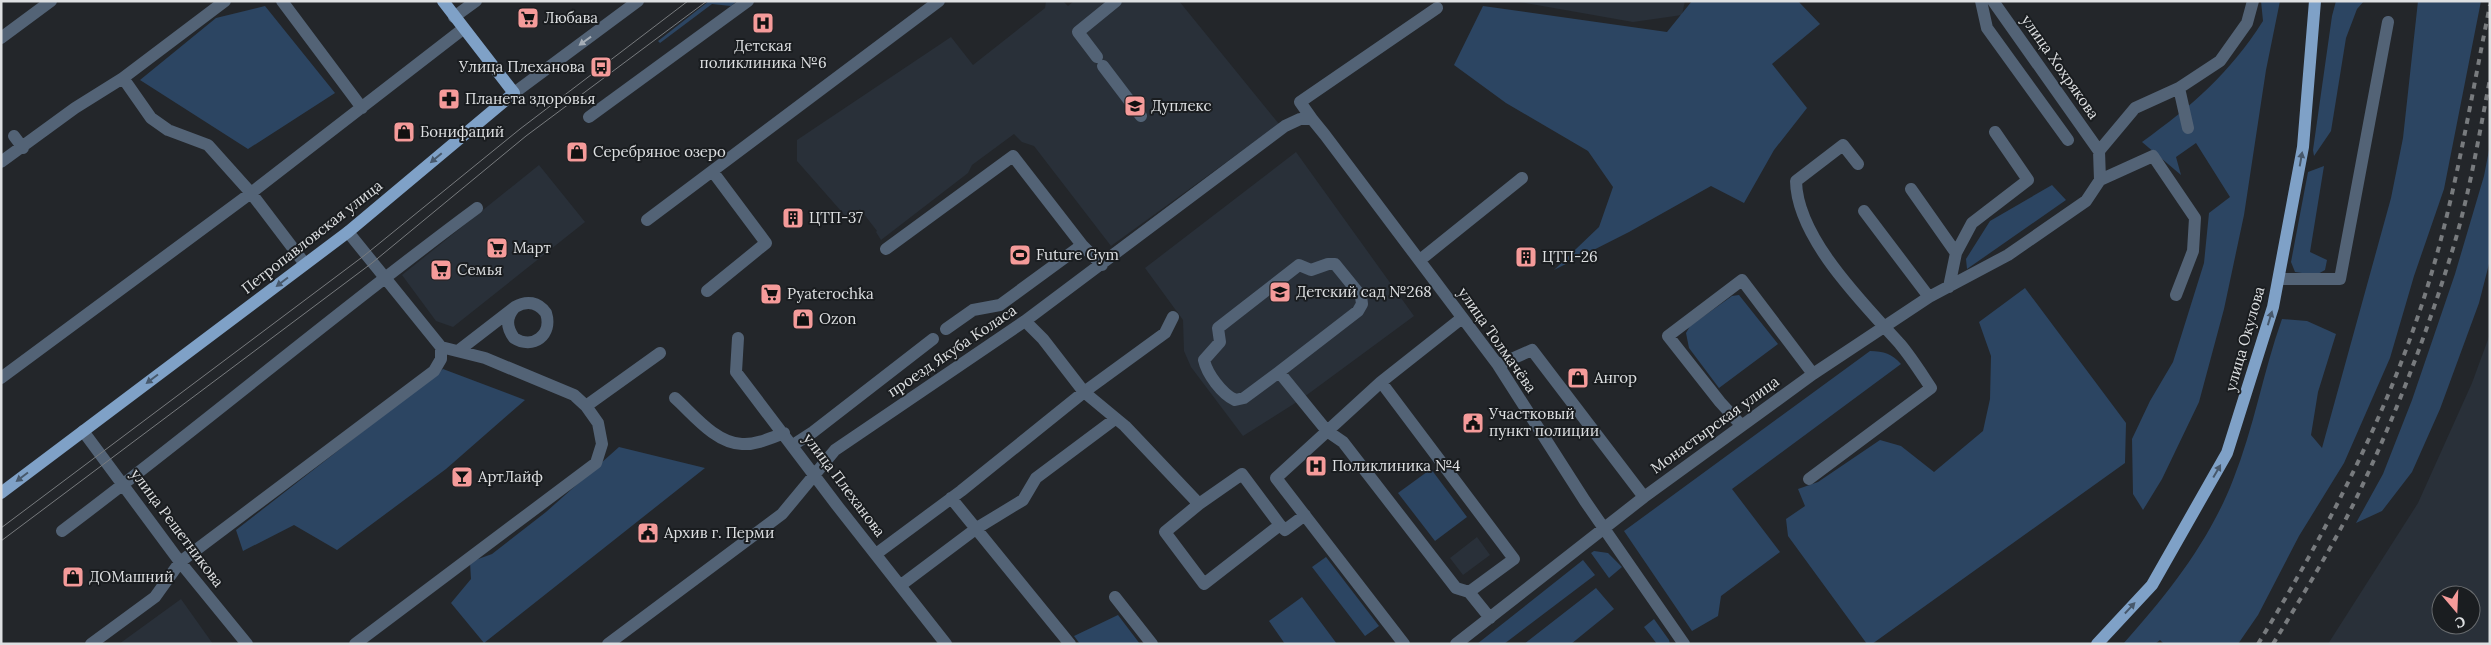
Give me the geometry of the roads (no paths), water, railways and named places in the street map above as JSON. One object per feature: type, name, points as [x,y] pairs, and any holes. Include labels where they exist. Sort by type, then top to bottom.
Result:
[{"type":"main road","points":[[443,1],[514,93]]},
{"type":"main road","name":"улица Окулова","points":[[2097,644],[2152,585],[2227,453],[2273,307],[2279,278],[2303,147],[2315,1]]},
{"type":"main road","name":"Петропавловская улица","points":[[1,493],[348,232],[514,93]]},
{"type":"street","points":[[1,38],[51,1]]},
{"type":"street","points":[[1,162],[75,108],[123,78],[225,1]]},
{"type":"street","points":[[282,1],[362,108]]},
{"type":"street","points":[[454,17],[476,1]]},
{"type":"street","name":"Петропавловская улица","points":[[514,93],[638,1]]},
{"type":"street","points":[[589,117],[748,1]]},
{"type":"street","points":[[647,220],[939,1]]},
{"type":"street","points":[[1116,1],[1078,32],[1141,116]]},
{"type":"street","points":[[1981,1],[1987,28],[2068,140]]},
{"type":"street","name":"улица Хохрякова","points":[[1993,1],[2100,151]]},
{"type":"street","points":[[2176,295],[2193,251],[2195,218],[2153,156],[2100,180],[2100,151],[2135,108],[2179,88],[2220,61],[2247,24],[2253,1]]},
{"type":"street","points":[[1312,119],[1300,102],[1437,8]]},
{"type":"street","points":[[2279,278],[2340,279],[2388,22]]},
{"type":"street","points":[[1,378],[251,193],[463,29]]},
{"type":"street","points":[[123,78],[151,118],[168,130],[208,145],[251,193],[305,264]]},
{"type":"street","points":[[2179,88],[2188,128]]},
{"type":"street","name":"проезд Якуба Коласа","points":[[608,644],[782,514],[835,450],[1025,321],[1285,126],[1300,119],[1312,119]]},
{"type":"street","name":"улица Толмачёва","points":[[1312,119],[1326,135],[1498,365],[1604,529],[1684,644]]},
{"type":"street","points":[[1949,287],[1956,253],[1972,222],[2028,180],[1995,132]]},
{"type":"street","points":[[14,136],[22,148]]},
{"type":"street","points":[[1809,479],[1931,388],[1900,344],[1861,301],[1811,233],[1796,196],[1796,181],[1843,145],[1858,164]]},
{"type":"street","points":[[886,249],[1013,156],[1082,245],[1102,265]]},
{"type":"street","points":[[707,291],[766,243],[713,172]]},
{"type":"street","points":[[1420,260],[1522,178]]},
{"type":"street","name":"Монастырская улица","points":[[1456,644],[1644,497],[1741,425],[1882,326],[1929,297],[2008,255],[2086,201],[2100,180]]},
{"type":"street","points":[[1911,189],[1956,253]]},
{"type":"street","points":[[62,531],[124,484],[383,277],[478,208]]},
{"type":"street","points":[[1864,211],[1929,297]]},
{"type":"street","points":[[348,232],[441,346],[485,358],[574,395],[586,406],[598,423],[602,444],[596,463],[355,644]]},
{"type":"street","points":[[946,329],[973,310],[1000,306],[1082,245]]},
{"type":"street","points":[[1328,264],[1335,264],[1361,296],[1362,304],[1358,311],[1279,372],[1244,398],[1235,400],[1228,396],[1206,367],[1204,360],[1220,342],[1218,328],[1299,265],[1311,270],[1328,264]]},
{"type":"street","points":[[1741,425],[1720,402],[1668,336],[1742,280],[1813,374]]},
{"type":"street","points":[[458,351],[515,306]]},
{"type":"street","points":[[876,554],[951,498],[1084,392],[1165,333],[1173,316]]},
{"type":"street","points":[[1404,644],[1276,478],[1381,382],[1462,318]]},
{"type":"street","points":[[1025,321],[1043,339],[1084,392],[1115,419],[1199,504]]},
{"type":"street","name":"улица Плеханова","points":[[738,338],[736,372],[901,585],[942,642]]},
{"type":"street","points":[[793,445],[813,432],[933,338]]},
{"type":"street","points":[[91,644],[155,597],[180,562],[434,371],[441,359],[441,346]]},
{"type":"street","points":[[1498,365],[1532,350],[1644,497]]},
{"type":"street","points":[[586,406],[660,353]]},
{"type":"street","points":[[1279,372],[1327,431],[1343,442],[1456,588],[1469,592],[1490,618]]},
{"type":"street","points":[[1381,382],[1514,559],[1469,592]]},
{"type":"street","points":[[675,398],[722,439],[741,444],[760,442],[784,433]]},
{"type":"street","points":[[901,585],[977,528],[1023,500],[1036,478],[1115,419]]},
{"type":"street","name":"улица Решетникова","points":[[83,431],[241,642]]},
{"type":"street","points":[[1280,525],[1204,584],[1165,532],[1199,504],[1242,474],[1285,530],[1305,515]]},
{"type":"street","points":[[951,498],[1070,644]]},
{"type":"street","points":[[1115,597],[1152,644]]},
{"type":"tram line","points":[[1,528],[365,255],[520,129],[688,1]]},
{"type":"tram line","points":[[1,541],[372,263],[526,136],[707,1]]},
{"type":"railway","points":[[2258,644],[2314,548],[2340,498],[2387,397],[2408,345],[2426,293],[2448,210],[2490,5]]},
{"type":"railway","points":[[2273,644],[2305,592],[2354,503],[2383,440],[2409,376],[2433,311],[2460,225],[2490,79]]},
{"type":"place","name":"Любава","points":[[528,18]]},
{"type":"place","name":"Детская поликлиника №6","points":[[763,23]]},
{"type":"place","name":"Улица Плеханова","points":[[601,67]]},
{"type":"place","name":"Планета здоровья","points":[[449,99]]},
{"type":"place","name":"Дуплекс","points":[[1135,106]]},
{"type":"place","name":"Бонифаций","points":[[404,132]]},
{"type":"place","name":"Серебряное озеро","points":[[577,152]]},
{"type":"place","name":"ЦТП-37","points":[[793,218]]},
{"type":"place","name":"Март","points":[[497,248]]},
{"type":"place","name":"Future Gym","points":[[1020,255]]},
{"type":"place","name":"ЦТП-26","points":[[1526,257]]},
{"type":"place","name":"Семья","points":[[441,270]]},
{"type":"place","name":"Детский сад №268","points":[[1280,292]]},
{"type":"place","name":"Pyaterochka","points":[[771,294]]},
{"type":"place","name":"Ozon","points":[[803,319]]},
{"type":"place","name":"Ангор","points":[[1578,378]]},
{"type":"place","name":"Участковый пункт полиции","points":[[1473,423]]},
{"type":"place","name":"Поликлиника №4","points":[[1316,466]]},
{"type":"place","name":"АртЛайф","points":[[462,477]]},
{"type":"place","name":"Архив г. Перми","points":[[648,533]]},
{"type":"place","name":"ДОМашний","points":[[73,577]]}]
